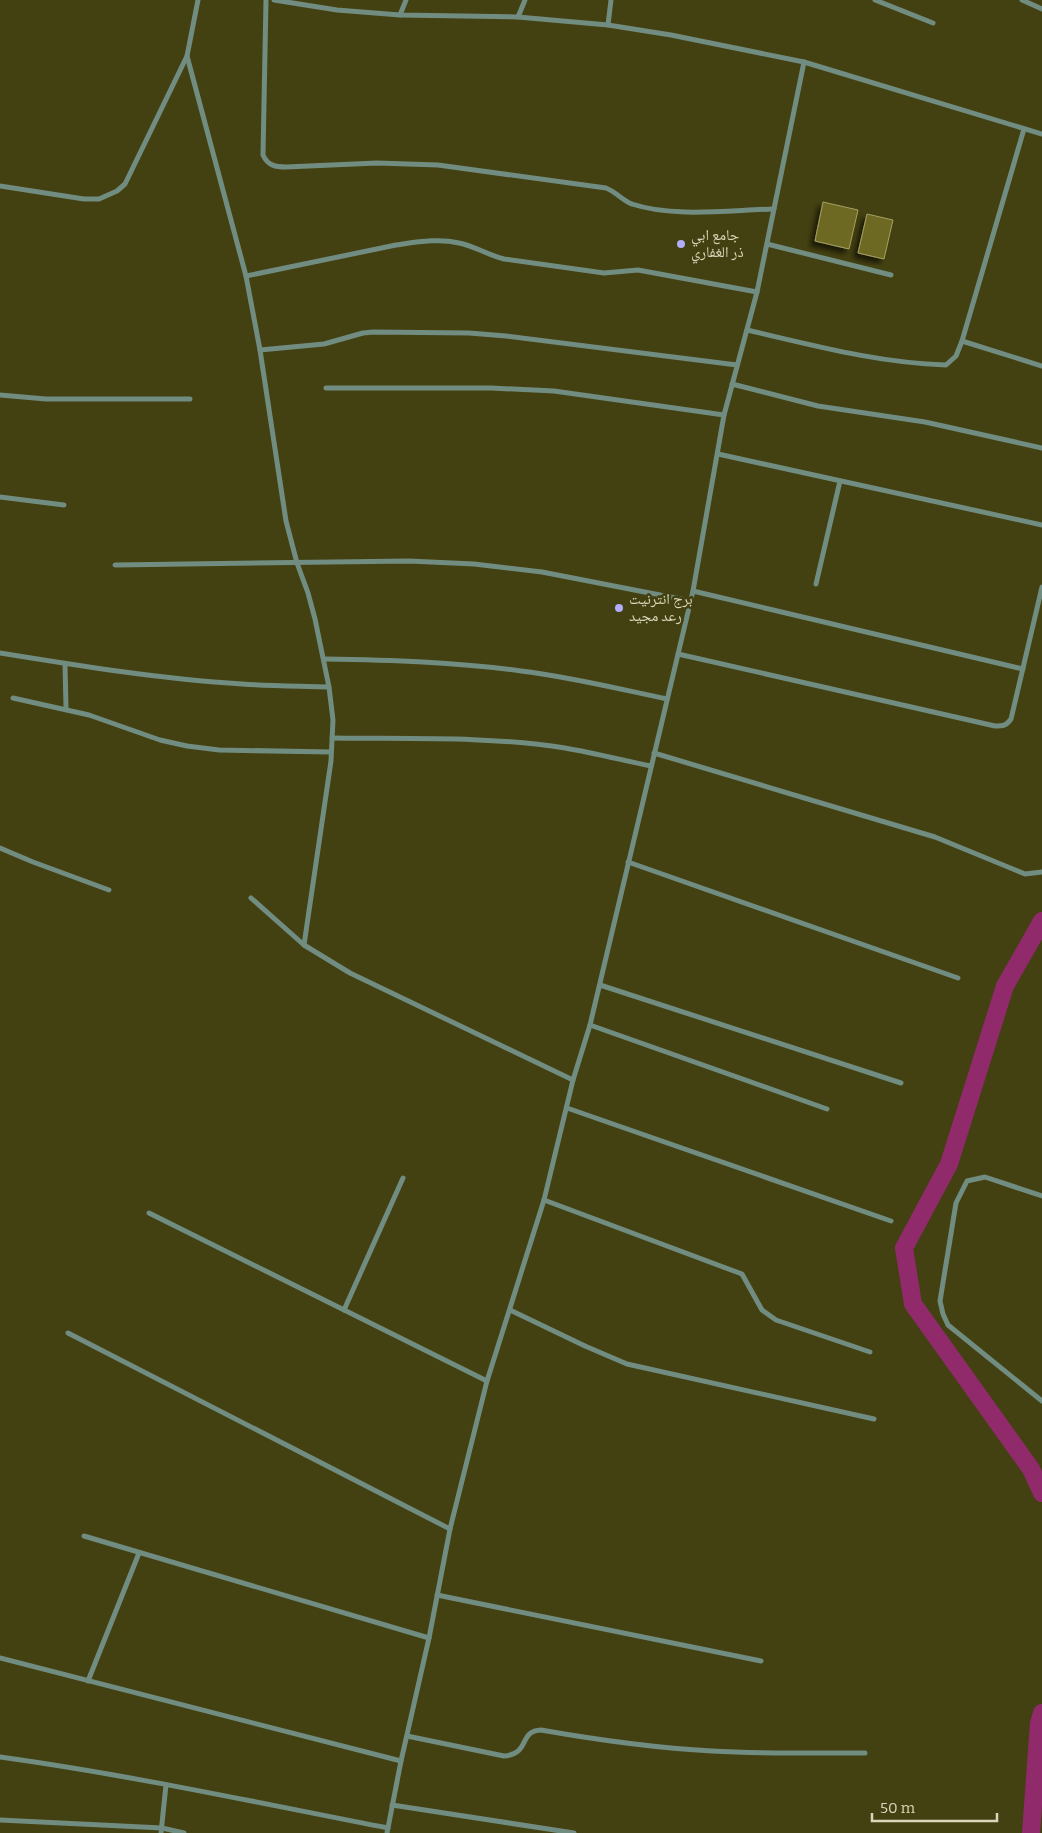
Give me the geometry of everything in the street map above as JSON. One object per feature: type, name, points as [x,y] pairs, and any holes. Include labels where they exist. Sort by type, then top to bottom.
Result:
[{"type":"street","points":[[0,186],[84,199],[99,198],[117,191],[126,184],[187,56],[198,0]]},
{"type":"street","points":[[266,0],[263,155],[273,166],[377,162],[438,165],[606,188],[614,191],[629,204],[677,212],[774,209]]},
{"type":"street","points":[[277,0],[337,10],[400,15],[518,16],[608,25],[736,47],[804,62],[1042,134]]},
{"type":"street","points":[[400,15],[406,0]]},
{"type":"street","points":[[518,16],[525,0]]},
{"type":"street","points":[[608,25],[611,0]]},
{"type":"street","points":[[875,0],[933,24]]},
{"type":"street","points":[[1022,0],[1042,10]]},
{"type":"street","points":[[187,56],[246,276],[260,350],[286,521],[297,563],[308,593],[329,687],[333,720],[331,752],[304,945]]},
{"type":"street","points":[[0,1757],[42,1762],[166,1785],[387,1831],[438,1595],[450,1529],[487,1381],[544,1200],[566,1108],[590,1025],[691,601],[724,415],[757,292],[804,62]]},
{"type":"street","points":[[747,330],[850,353],[917,364],[946,365],[956,356],[962,342],[1024,129]]},
{"type":"street","points":[[246,276],[421,241],[450,241],[470,246],[504,260],[604,273],[638,270],[757,292]]},
{"type":"street","points":[[767,244],[891,275]]},
{"type":"street","points":[[260,350],[324,344],[373,332],[469,333],[737,365]]},
{"type":"street","points":[[962,342],[1042,366]]},
{"type":"street","points":[[732,384],[818,406],[925,422],[1042,448]]},
{"type":"street","points":[[326,388],[491,388],[554,391],[724,415]]},
{"type":"street","points":[[0,395],[46,399],[190,399]]},
{"type":"street","points":[[718,454],[1042,526]]},
{"type":"street","points":[[816,584],[840,481]]},
{"type":"street","points":[[0,497],[64,505]]},
{"type":"street","points":[[115,565],[409,561],[474,564],[542,572],[691,601]]},
{"type":"street","points":[[678,654],[995,726],[1003,726],[1008,724],[1011,719],[1042,587]]},
{"type":"street","points":[[693,591],[1023,669]]},
{"type":"street","points":[[0,653],[65,664],[242,684],[329,687]]},
{"type":"street","points":[[324,659],[413,661],[521,670],[580,680],[667,699]]},
{"type":"street","points":[[65,664],[66,708]]},
{"type":"street","points":[[13,698],[66,708],[160,740],[187,746],[219,750],[331,752]]},
{"type":"street","points":[[332,738],[463,740],[516,743],[565,748],[651,766]]},
{"type":"street","points":[[654,753],[935,837],[1025,874],[1042,872]]},
{"type":"street","points":[[0,848],[108,890]]},
{"type":"street","points":[[628,862],[958,978]]},
{"type":"street","points":[[251,898],[304,945],[350,973],[574,1080]]},
{"type":"street","points":[[600,985],[901,1083]]},
{"type":"street","points":[[590,1025],[827,1109]]},
{"type":"street","points":[[566,1108],[891,1221]]},
{"type":"street","points":[[1042,1196],[985,1177],[967,1181],[956,1203],[940,1301],[948,1325],[1042,1401]]},
{"type":"street","points":[[344,1310],[403,1178]]},
{"type":"street","points":[[544,1200],[742,1274],[762,1310],[776,1320],[870,1352]]},
{"type":"street","points":[[149,1214],[487,1381]]},
{"type":"street","points":[[510,1310],[627,1364],[874,1419]]},
{"type":"street","points":[[68,1333],[450,1529]]},
{"type":"street","points":[[84,1536],[429,1638]]},
{"type":"street","points":[[88,1681],[139,1552]]},
{"type":"street","points":[[438,1595],[761,1661]]},
{"type":"street","points":[[0,1658],[401,1761]]},
{"type":"street","points":[[407,1736],[504,1756],[519,1752],[529,1733],[534,1730],[620,1743],[702,1751],[765,1754],[865,1753]]},
{"type":"street","points":[[161,1831],[166,1785]]},
{"type":"street","points":[[392,1805],[574,1833]]},
{"type":"street","points":[[0,1820],[184,1833]]},
{"type":"building","points":[[823,202],[858,210],[849,249],[815,241]]},
{"type":"building","points":[[867,214],[893,220],[884,259],[858,253]]},
{"type":"waterway","points":[[1042,921],[1005,986],[949,1164],[904,1248],[913,1304],[1031,1469],[1042,1493]]},
{"type":"waterway","points":[[1031,1833],[1039,1723],[1042,1713]]},
{"type":"place","name":"جامع ابي ذر الغفاري","points":[[681,244]]},
{"type":"place","name":"برج انترنيت رعد مجيد","points":[[619,608]]}]
